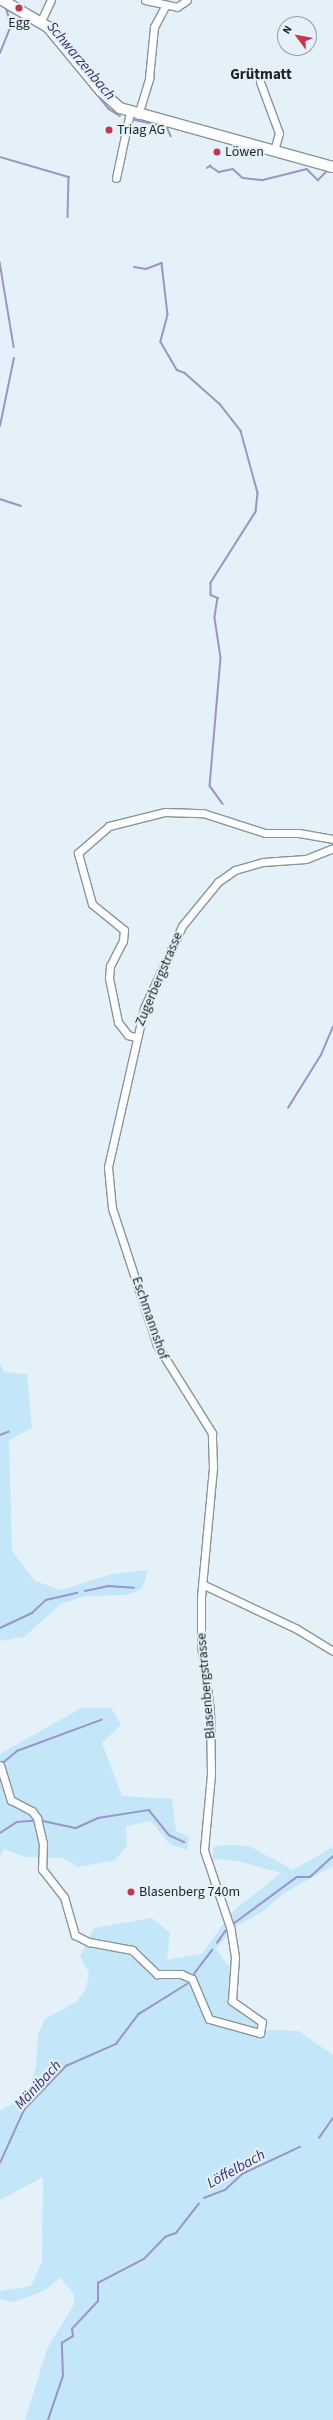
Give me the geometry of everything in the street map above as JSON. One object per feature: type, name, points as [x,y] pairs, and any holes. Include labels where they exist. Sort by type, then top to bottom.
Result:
[{"type":"street","points":[[2,0],[41,21],[106,97],[134,113],[333,167]]},
{"type":"street","points":[[41,21],[51,0]]},
{"type":"street","points":[[145,0],[165,6],[183,6],[187,0]]},
{"type":"street","points":[[116,178],[134,113],[149,78],[154,27],[165,6]]},
{"type":"street","points":[[260,82],[279,133],[274,151]]},
{"type":"street","points":[[135,1037],[128,1034],[118,1022],[109,978],[124,930],[92,904],[78,853],[109,826],[165,812],[204,813],[265,833],[299,833],[333,840]]},
{"type":"street","name":"Zugerbergstrasse","points":[[124,1089],[135,1037],[144,1008],[182,926],[218,882],[252,864],[294,861],[333,848]]},
{"type":"street","name":"Eschmannshof","points":[[124,1089],[108,1167],[112,1208],[158,1345],[212,1433],[204,1585]]},
{"type":"street","points":[[204,1585],[297,1630],[333,1651]]},
{"type":"street","name":"Blasenbergstrasse","points":[[0,1765],[11,1800],[32,1810],[37,1818],[43,1843],[42,1869],[64,1897],[75,1935],[89,1942],[132,1950],[157,1974],[181,1974],[192,1979],[209,2019],[260,2034],[262,2022],[232,2001],[235,1957],[230,1927],[204,1850],[211,1774],[210,1710],[201,1645],[204,1585]]},
{"type":"shaded area","points":[[0,1363],[4,1372],[27,1374],[32,1428],[9,1440],[12,1551],[35,1581],[61,1590],[112,1574],[148,1570],[142,1589],[126,1595],[85,1596],[61,1604],[24,1637],[0,1641]]},
{"type":"shaded area","points":[[81,1708],[111,1708],[121,1725],[102,1743],[122,1796],[172,1799],[176,1831],[189,1837],[187,1850],[170,1844],[151,1821],[126,1826],[127,1846],[115,1860],[79,1867],[62,1858],[26,1857],[4,1849],[0,1857],[0,1754]]},
{"type":"shaded area","points":[[225,1845],[249,1846],[293,1870],[333,1847],[333,1866],[284,1893],[262,1912],[234,1927],[216,1949],[233,1972],[229,2002],[255,2019],[260,2024],[260,2030],[213,2017],[207,2013],[202,1991],[197,1993],[206,2019],[259,2036],[268,2030],[299,2031],[333,2055],[333,2420],[25,2420],[47,2349],[74,2304],[74,2294],[60,2278],[44,2291],[13,2302],[0,2299],[0,2291],[31,2286],[42,2262],[43,2177],[0,2200],[0,2111],[28,2095],[36,2066],[38,2035],[45,2019],[76,2002],[86,1989],[89,1973],[80,1956],[94,1928],[152,1918],[170,1933],[167,1960],[202,1954],[231,1913],[281,1873],[238,1861],[213,1859],[213,1847]]},
{"type":"waterway","name":"Schwarzenbach","points":[[6,9],[16,14]]},
{"type":"waterway","points":[[0,53],[11,26],[6,9]]},
{"type":"waterway","name":"Schwarzenbach","points":[[97,94],[109,109],[120,116]]},
{"type":"waterway","name":"Schwarzenbach","points":[[135,120],[167,127],[171,136]]},
{"type":"waterway","points":[[0,157],[69,177],[68,217]]},
{"type":"waterway","name":"Schwarzenbach","points":[[207,168],[210,166],[219,172],[233,169],[243,178],[263,180],[307,169],[318,180],[328,170]]},
{"type":"waterway","points":[[0,262],[14,347]]},
{"type":"waterway","points":[[134,267],[146,269],[162,263],[168,315],[161,342],[177,370],[185,373],[220,404],[241,431],[258,493],[256,512],[211,583],[211,595],[218,598],[215,618],[221,658],[210,786],[223,804]]},
{"type":"waterway","points":[[0,426],[14,358]]},
{"type":"waterway","points":[[0,499],[21,506]]},
{"type":"waterway","name":"Schwarzenbach","points":[[288,1108],[321,1055],[333,1027]]},
{"type":"waterway","points":[[0,1435],[8,1432]]},
{"type":"waterway","points":[[85,1591],[108,1586],[134,1588]]},
{"type":"waterway","points":[[0,1628],[32,1613],[46,1600],[77,1593]]},
{"type":"waterway","points":[[4,1762],[17,1751],[101,1720]]},
{"type":"waterway","points":[[43,1821],[76,1828],[98,1818],[149,1810],[169,1835],[184,1842]]},
{"type":"waterway","points":[[0,1833],[17,1822],[33,1821]]},
{"type":"waterway","name":"Mänibach","points":[[233,1924],[297,1877],[310,1877],[333,1856]]},
{"type":"waterway","name":"Mänibach","points":[[217,1943],[226,1930]]},
{"type":"waterway","name":"Mänibach","points":[[194,1974],[212,1950]]},
{"type":"waterway","name":"Mänibach","points":[[0,2163],[24,2110],[66,2066],[116,2044],[139,2014],[187,1984]]},
{"type":"waterway","name":"Löffelbach","points":[[319,2138],[333,2118]]},
{"type":"waterway","name":"Löffelbach","points":[[204,2198],[225,2190],[242,2174],[300,2147]]},
{"type":"waterway","name":"Löffelbach","points":[[48,2420],[63,2376],[62,2343],[73,2336],[72,2329],[98,2301],[98,2283],[144,2259],[165,2237],[176,2233],[199,2204]]},
{"type":"place","name":"Egg","points":[[19,8]]},
{"type":"place","name":"Triag AG","points":[[109,130]]},
{"type":"place","name":"Löwen","points":[[217,152]]},
{"type":"place","name":"Blasenberg 740m","points":[[131,1892]]},
{"type":"district","name":"Grütmatt","points":[[261,75]]}]
